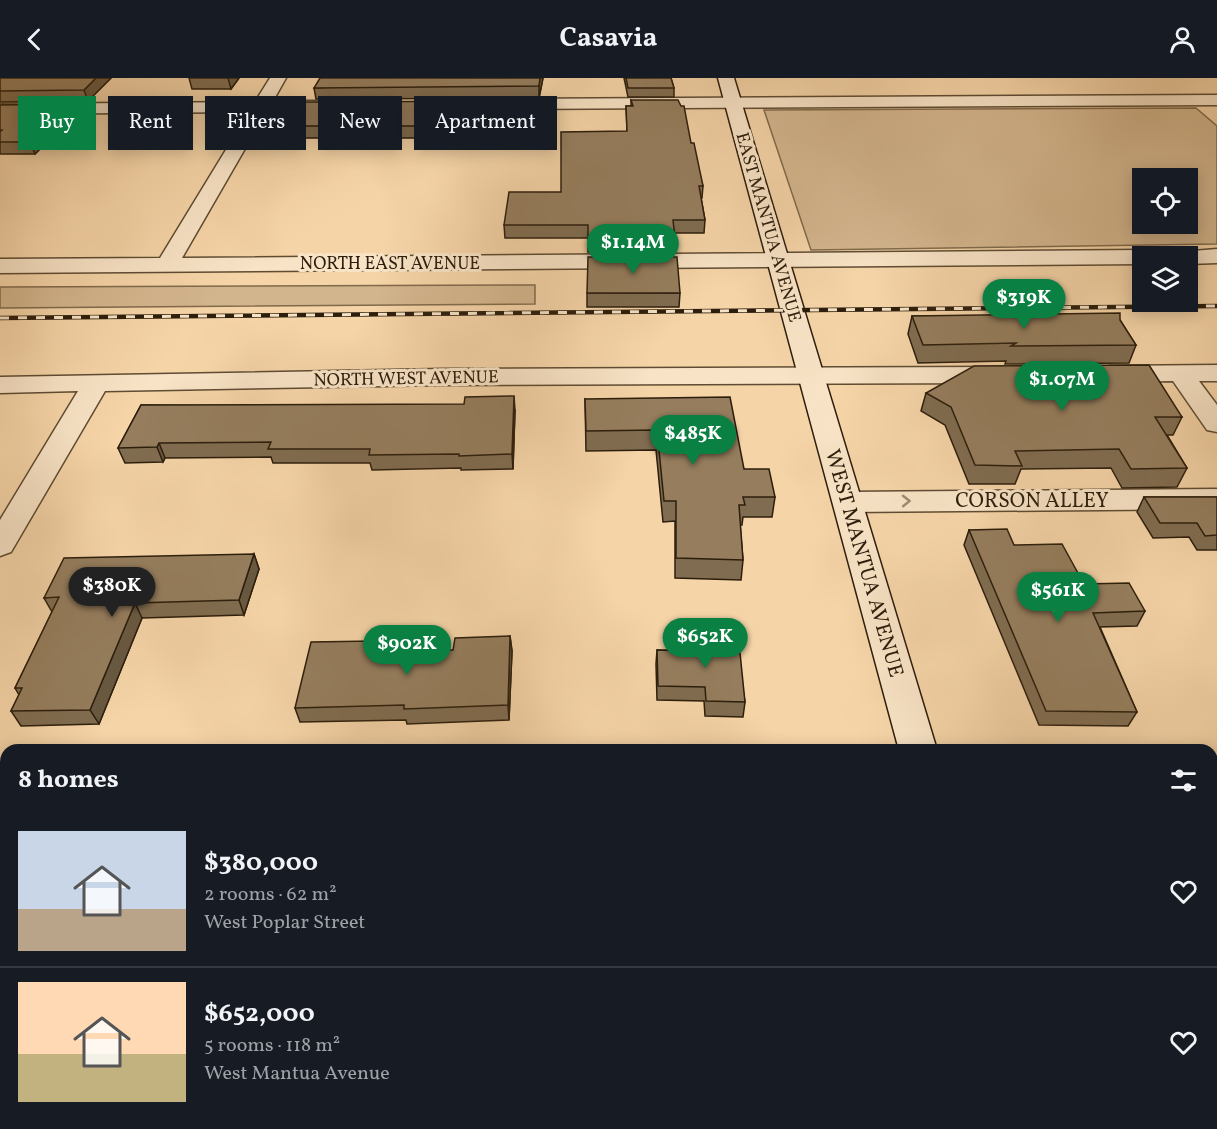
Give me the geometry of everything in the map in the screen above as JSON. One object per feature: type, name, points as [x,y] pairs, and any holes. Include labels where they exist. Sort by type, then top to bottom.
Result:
[{"type":"street","points":[[267,96],[278,78]]},
{"type":"street","name":"EAST MANTUA AVENUE","points":[[726,78],[811,376]]},
{"type":"street","points":[[1185,85],[1210,100],[1217,113]]},
{"type":"street","points":[[557,104],[1210,100]]},
{"type":"street","points":[[0,109],[205,107]]},
{"type":"street","points":[[167,264],[235,150]]},
{"type":"street","points":[[1198,257],[1217,256]]},
{"type":"street","name":"NORTH EAST AVENUE","points":[[0,266],[1132,257]]},
{"type":"street","points":[[1180,373],[1217,424]]},
{"type":"street","points":[[1084,374],[1217,373]]},
{"type":"street","name":"NORTH WEST AVENUE","points":[[0,385],[443,377],[1025,375]]},
{"type":"street","name":"WEST MANTUA AVENUE","points":[[811,376],[916,744]]},
{"type":"street","points":[[0,544],[96,384]]},
{"type":"street","name":"CORSON ALLEY","points":[[848,502],[1217,499]]},
{"type":"shaded area","points":[[1196,108],[1217,126],[1217,244],[811,250],[764,110]]},
{"type":"shaded area","points":[[535,285],[535,304],[0,308],[0,287]]},
{"type":"building","points":[[0,78],[96,78],[84,90],[0,91]]},
{"type":"building","points":[[320,78],[540,78],[539,86],[314,88]]},
{"type":"building","points":[[626,78],[671,78],[674,88],[628,88]]},
{"type":"building","points":[[631,100],[678,100],[681,106],[684,106],[703,186],[699,186],[705,220],[673,220],[675,238],[588,239],[588,225],[504,225],[509,192],[561,192],[561,132],[627,131],[626,106],[633,106]]},
{"type":"building","points":[[306,102],[318,102],[318,126],[306,126]]},
{"type":"building","points":[[402,102],[414,102],[414,126],[402,126]]},
{"type":"building","points":[[0,105],[18,105],[18,142],[0,142],[2,130],[0,130]]},
{"type":"building","points":[[588,257],[677,257],[680,293],[587,293]]},
{"type":"building","points":[[1120,313],[1120,320],[1136,345],[1011,346],[1016,343],[923,345],[912,316]]},
{"type":"building","points":[[1149,365],[1182,417],[1155,417],[1187,468],[1131,469],[1119,449],[1015,451],[1022,466],[975,465],[951,407],[926,393],[974,366]]},
{"type":"building","points":[[514,396],[512,454],[369,455],[370,449],[268,449],[271,442],[159,443],[157,447],[118,448],[141,405],[464,404],[465,397]]},
{"type":"building","points":[[730,397],[744,469],[769,469],[775,497],[743,497],[745,505],[739,505],[743,560],[676,558],[676,501],[664,501],[657,430],[586,431],[585,399]]},
{"type":"building","points":[[1144,497],[1217,497],[1217,535],[1205,536],[1197,523],[1160,523]]},
{"type":"building","points":[[1007,529],[1014,545],[1062,544],[1084,584],[1129,583],[1145,611],[1093,613],[1137,712],[1046,711],[969,530]]},
{"type":"building","points":[[254,554],[239,600],[135,603],[90,710],[11,711],[22,688],[15,688],[59,597],[44,598],[64,558]]},
{"type":"building","points":[[510,636],[508,705],[404,709],[404,705],[295,708],[311,642],[374,641],[372,653],[453,650],[455,638]]},
{"type":"building","points":[[693,638],[736,639],[737,653],[740,653],[745,702],[706,701],[705,687],[658,686],[657,650],[694,651]]},
{"type":"railway","points":[[0,318],[1217,306]]}]
